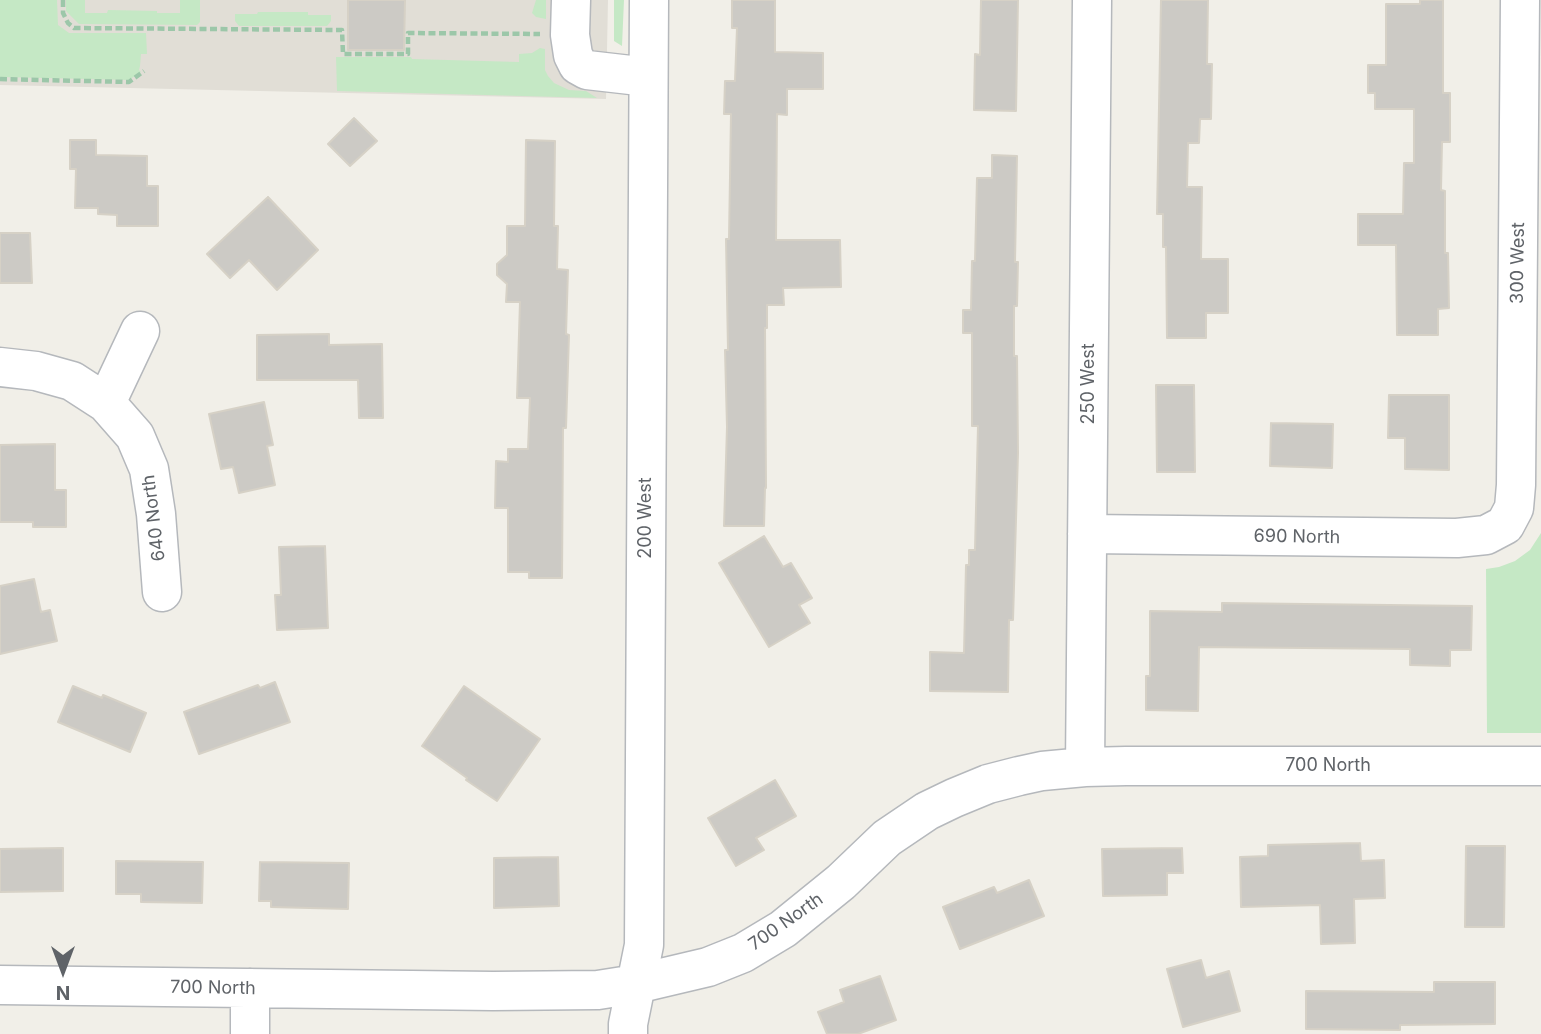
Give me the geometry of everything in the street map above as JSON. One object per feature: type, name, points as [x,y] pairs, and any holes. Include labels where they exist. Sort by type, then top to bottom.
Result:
[{"type":"street","points":[[571,0],[570,34],[573,55],[578,65],[587,70],[648,77]]},
{"type":"street","name":"200 West","points":[[628,1034],[644,945],[649,0]]},
{"type":"street","name":"250 West","points":[[1086,767],[1092,0]]},
{"type":"street","name":"300 West","points":[[1505,525],[1514,509],[1516,485],[1521,0]]},
{"type":"street","points":[[106,403],[140,331]]},
{"type":"street","name":"640 North","points":[[0,367],[36,370],[72,382],[106,403],[135,436],[149,469],[156,514],[162,592]]},
{"type":"street","name":"690 North","points":[[1087,534],[1457,538],[1486,535],[1505,525]]},
{"type":"street","name":"700 North","points":[[0,985],[598,990],[708,967],[743,953],[783,929],[841,882],[887,838],[927,811],[988,784],[1019,776],[1086,767],[1541,766]]},
{"type":"street","points":[[250,988],[250,1034]]},
{"type":"path","points":[[63,0],[64,13],[68,23],[74,28],[342,30],[343,54],[408,54],[408,33],[548,34]]},
{"type":"path","points":[[0,79],[129,82],[144,72]]},
{"type":"shaded area","points":[[0,0],[608,0],[606,99],[0,85]]},
{"type":"green space","points":[[0,0],[57,0],[58,25],[69,33],[146,33],[147,54],[141,54],[141,72],[129,80],[0,77]]},
{"type":"green space","points":[[66,0],[85,0],[85,13],[107,13],[108,10],[180,13],[180,0],[200,0],[200,22],[197,25],[79,24],[66,11]]},
{"type":"green space","points":[[536,0],[546,0],[546,19],[536,17],[532,13]]},
{"type":"green space","points":[[614,0],[624,0],[622,46],[614,41]]},
{"type":"green space","points":[[308,12],[308,15],[331,15],[331,21],[327,26],[239,26],[235,21],[235,14]]},
{"type":"green space","points":[[540,48],[545,49],[545,70],[554,83],[569,90],[586,91],[597,98],[337,91],[336,57],[519,62],[519,54],[532,53]]},
{"type":"green space","points":[[1541,533],[1541,733],[1487,733],[1486,569],[1515,561],[1530,550]]},
{"type":"building","points":[[348,0],[405,0],[404,50],[348,50]]},
{"type":"building","points":[[732,0],[775,0],[775,52],[823,53],[823,89],[787,89],[787,115],[777,114],[776,240],[840,240],[841,287],[783,288],[784,305],[767,305],[764,526],[724,526],[727,427],[725,350],[728,350],[726,239],[729,239],[731,114],[724,114],[725,81],[735,81],[737,28],[732,28]]},
{"type":"building","points":[[981,0],[1018,0],[1016,111],[974,110],[975,54],[980,55]]},
{"type":"building","points":[[1161,0],[1208,0],[1207,64],[1212,64],[1211,119],[1200,119],[1199,143],[1188,143],[1187,187],[1202,187],[1201,259],[1228,259],[1228,313],[1206,313],[1206,338],[1167,338],[1166,247],[1163,247],[1163,214],[1157,214]]},
{"type":"building","points":[[1420,0],[1443,0],[1443,93],[1450,93],[1450,142],[1442,142],[1441,190],[1445,191],[1445,253],[1448,253],[1449,308],[1438,309],[1438,335],[1397,335],[1396,245],[1358,245],[1358,214],[1403,214],[1404,163],[1414,163],[1414,109],[1375,109],[1375,93],[1368,93],[1368,65],[1386,65],[1386,4],[1420,4]]},
{"type":"building","points":[[354,118],[377,141],[350,166],[328,144]]},
{"type":"building","points":[[70,140],[96,140],[96,155],[147,156],[147,186],[158,186],[158,226],[117,226],[117,215],[98,214],[98,208],[75,208],[76,169],[70,169]]},
{"type":"building","points":[[526,140],[555,141],[554,226],[558,226],[557,269],[568,270],[566,334],[569,335],[566,428],[563,428],[562,578],[529,578],[529,572],[508,572],[508,508],[495,508],[496,461],[508,462],[508,449],[528,449],[530,398],[517,398],[520,302],[506,302],[507,284],[497,275],[497,264],[507,255],[507,226],[525,226]]},
{"type":"building","points":[[992,155],[1017,156],[1015,262],[1018,262],[1017,306],[1014,306],[1014,356],[1017,356],[1018,453],[1008,692],[930,691],[930,652],[964,653],[966,565],[969,565],[969,550],[975,550],[978,426],[972,426],[972,333],[963,333],[963,310],[971,310],[977,178],[992,178]]},
{"type":"building","points":[[268,197],[318,250],[277,290],[249,260],[230,278],[207,254]]},
{"type":"building","points":[[0,233],[30,233],[32,283],[0,283]]},
{"type":"building","points":[[329,334],[329,345],[382,344],[383,418],[359,418],[358,380],[257,380],[257,335]]},
{"type":"building","points":[[1156,385],[1194,385],[1195,472],[1157,472]]},
{"type":"building","points":[[1389,395],[1449,395],[1449,470],[1405,469],[1405,438],[1388,438]]},
{"type":"building","points":[[264,402],[273,445],[267,446],[275,485],[239,493],[233,467],[221,469],[209,414]]},
{"type":"building","points":[[1271,423],[1333,424],[1332,468],[1270,466]]},
{"type":"building","points":[[55,444],[55,490],[66,490],[66,527],[33,527],[33,522],[0,522],[0,445]]},
{"type":"building","points":[[764,536],[783,567],[791,563],[812,598],[799,605],[810,623],[769,647],[719,563]]},
{"type":"building","points":[[325,546],[328,628],[277,630],[275,595],[281,595],[279,547]]},
{"type":"building","points":[[34,579],[41,612],[50,610],[57,641],[0,654],[0,586]]},
{"type":"building","points":[[1222,603],[1472,606],[1471,650],[1450,650],[1450,666],[1410,665],[1410,649],[1199,647],[1198,711],[1146,710],[1146,676],[1150,676],[1150,611],[1222,612]]},
{"type":"building","points":[[275,682],[290,722],[199,754],[184,712],[258,685],[260,688]]},
{"type":"building","points":[[73,686],[146,713],[130,752],[58,722]]},
{"type":"building","points":[[464,686],[540,739],[497,801],[422,746]]},
{"type":"building","points":[[775,780],[796,816],[756,838],[764,850],[736,866],[708,818]]},
{"type":"building","points":[[1360,843],[1361,861],[1384,860],[1385,898],[1354,899],[1355,943],[1321,944],[1320,905],[1241,907],[1240,857],[1268,856],[1268,845]]},
{"type":"building","points":[[1466,846],[1505,846],[1504,927],[1465,927]]},
{"type":"building","points":[[63,848],[63,891],[0,892],[0,849]]},
{"type":"building","points":[[1182,848],[1183,873],[1167,873],[1167,895],[1103,896],[1102,849]]},
{"type":"building","points":[[558,857],[559,906],[494,908],[494,858]]},
{"type":"building","points":[[116,861],[203,862],[202,903],[141,902],[141,894],[116,894]]},
{"type":"building","points":[[260,862],[349,863],[348,909],[271,907],[271,901],[259,901]]},
{"type":"building","points":[[1029,880],[1044,916],[960,949],[943,907],[994,887],[997,893]]},
{"type":"building","points":[[1201,960],[1206,978],[1229,971],[1240,1011],[1183,1027],[1167,969]]},
{"type":"building","points":[[880,976],[896,1020],[858,1034],[827,1034],[818,1012],[844,1002],[840,990]]},
{"type":"building","points":[[1434,982],[1495,982],[1495,1024],[1400,1025],[1400,1030],[1306,1029],[1306,991],[1434,992]]}]
